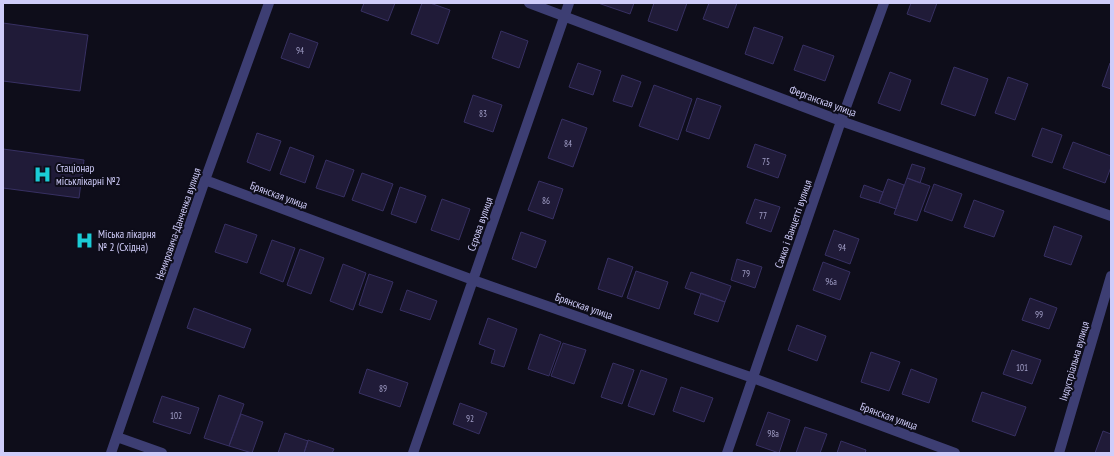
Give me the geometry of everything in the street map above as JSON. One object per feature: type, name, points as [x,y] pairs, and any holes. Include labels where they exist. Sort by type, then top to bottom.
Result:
[{"type":"street","name":"Немировича-Данченка вулиця","points":[[111,453],[205,180],[269,3]]},
{"type":"street","name":"Ферганская улица","points":[[529,3],[841,122],[1111,216]]},
{"type":"street","name":"Сєрова вулиця","points":[[413,453],[569,3]]},
{"type":"street","name":"Сакко і Ванцетті вулиця","points":[[727,453],[841,122],[884,3]]},
{"type":"street","name":"Брянская улица","points":[[205,180],[473,280],[753,378],[955,453]]},
{"type":"street","name":"Індустріальна вулиця","points":[[1059,453],[1111,276]]},
{"type":"street","points":[[117,437],[162,453]]},
{"type":"building","points":[[364,3],[395,3],[388,21],[361,11]]},
{"type":"building","points":[[422,3],[430,3],[450,10],[438,44],[411,34]]},
{"type":"building","points":[[598,3],[634,3],[630,14]]},
{"type":"building","points":[[654,3],[687,3],[677,31],[648,21]]},
{"type":"building","points":[[709,3],[737,3],[728,28],[703,19]]},
{"type":"building","points":[[911,3],[937,3],[930,22],[907,14]]},
{"type":"building","points":[[3,23],[88,35],[80,91],[3,81]]},
{"type":"building","points":[[754,27],[783,37],[773,64],[745,54]]},
{"type":"building","points":[[501,31],[528,41],[519,68],[492,58]]},
{"type":"building","points":[[290,33],[318,43],[309,68],[281,58]]},
{"type":"building","points":[[803,45],[834,56],[825,81],[794,70]]},
{"type":"building","points":[[578,63],[601,71],[593,95],[569,87]]},
{"type":"building","points":[[1111,63],[1111,89],[1102,86]]},
{"type":"building","points":[[954,67],[988,79],[975,116],[941,104]]},
{"type":"building","points":[[890,72],[911,80],[900,111],[878,103]]},
{"type":"building","points":[[622,75],[641,82],[632,107],[613,101]]},
{"type":"building","points":[[1008,77],[1028,84],[1015,120],[995,113]]},
{"type":"building","points":[[654,85],[692,99],[678,140],[639,126]]},
{"type":"building","points":[[473,95],[502,105],[493,132],[464,122]]},
{"type":"building","points":[[697,98],[721,106],[709,139],[686,131]]},
{"type":"building","points":[[562,119],[587,128],[573,167],[548,158]]},
{"type":"building","points":[[1042,128],[1062,135],[1052,163],[1032,156]]},
{"type":"building","points":[[257,133],[281,141],[270,171],[247,162]]},
{"type":"building","points":[[1073,142],[1111,156],[1111,167],[1105,183],[1063,168]]},
{"type":"building","points":[[755,144],[786,155],[778,178],[747,167]]},
{"type":"building","points":[[290,147],[314,156],[305,183],[280,174]]},
{"type":"building","name":"Стаціонар міськлікарні №2","points":[[3,149],[84,160],[79,198],[3,188]]},
{"type":"building","points":[[326,160],[354,170],[344,197],[316,188]]},
{"type":"building","points":[[912,164],[925,168],[920,183],[907,178]]},
{"type":"building","points":[[362,173],[393,184],[383,211],[352,200]]},
{"type":"building","points":[[907,178],[930,186],[917,221],[894,214]]},
{"type":"building","points":[[888,179],[904,185],[896,209],[879,203]]},
{"type":"building","points":[[539,181],[563,189],[553,219],[528,210]]},
{"type":"building","points":[[934,184],[962,194],[952,221],[924,211]]},
{"type":"building","points":[[864,185],[883,192],[879,203],[860,197]]},
{"type":"building","points":[[400,187],[426,196],[416,223],[391,214]]},
{"type":"building","points":[[442,199],[470,209],[459,240],[431,230]]},
{"type":"building","points":[[755,199],[780,207],[771,232],[746,223]]},
{"type":"building","points":[[974,200],[1004,211],[994,237],[964,227]]},
{"type":"building","points":[[225,224],[257,235],[247,263],[215,252]]},
{"type":"building","points":[[1054,226],[1082,236],[1071,265],[1044,256]]},
{"type":"building","points":[[834,230],[859,239],[850,264],[825,255]]},
{"type":"building","points":[[521,232],[546,241],[536,268],[512,259]]},
{"type":"building","points":[[272,240],[295,248],[283,282],[260,273]]},
{"type":"building","points":[[300,249],[324,258],[311,294],[287,285]]},
{"type":"building","points":[[608,258],[633,267],[622,297],[598,289]]},
{"type":"building","points":[[737,259],[762,267],[755,288],[731,280]]},
{"type":"building","points":[[823,262],[850,272],[840,300],[813,290]]},
{"type":"building","points":[[343,264],[366,273],[353,310],[330,301]]},
{"type":"building","points":[[636,271],[668,282],[659,309],[627,298]]},
{"type":"building","points":[[691,272],[731,286],[725,302],[685,288]]},
{"type":"building","points":[[369,274],[393,282],[382,313],[359,305]]},
{"type":"building","points":[[407,290],[437,301],[430,320],[400,310]]},
{"type":"building","points":[[701,293],[725,302],[718,322],[694,314]]},
{"type":"building","points":[[1030,298],[1057,308],[1049,329],[1022,320]]},
{"type":"building","points":[[194,308],[251,329],[244,348],[187,328]]},
{"type":"building","points":[[488,318],[517,329],[504,367],[491,363],[495,350],[479,344]]},
{"type":"building","points":[[797,325],[826,336],[817,361],[788,350]]},
{"type":"building","points":[[540,334],[561,342],[549,376],[528,369]]},
{"type":"building","points":[[563,343],[586,350],[574,384],[551,376]]},
{"type":"building","points":[[1012,350],[1041,360],[1032,384],[1003,374]]},
{"type":"building","points":[[871,352],[900,362],[889,391],[861,382]]},
{"type":"building","points":[[613,363],[634,370],[622,404],[601,397]]},
{"type":"building","points":[[367,369],[408,383],[400,407],[359,393]]},
{"type":"building","points":[[911,369],[937,379],[929,403],[902,394]]},
{"type":"building","points":[[641,370],[667,379],[654,415],[628,406]]},
{"type":"building","points":[[681,387],[713,398],[704,422],[673,411]]},
{"type":"building","points":[[982,392],[1026,407],[1015,436],[972,421]]},
{"type":"building","points":[[219,395],[244,404],[229,446],[204,438]]},
{"type":"building","points":[[162,396],[199,408],[190,434],[153,422]]},
{"type":"building","points":[[460,403],[487,413],[479,434],[453,424]]},
{"type":"building","points":[[768,412],[790,420],[779,453],[756,445]]},
{"type":"building","points":[[241,414],[263,422],[252,453],[229,446]]},
{"type":"building","points":[[805,427],[827,434],[820,453],[796,453]]},
{"type":"building","points":[[1103,431],[1111,434],[1111,453],[1095,453]]},
{"type":"building","points":[[285,433],[308,441],[304,453],[278,453]]},
{"type":"building","points":[[308,440],[334,449],[332,453],[304,453]]},
{"type":"building","points":[[841,441],[866,450],[865,453],[837,453]]},
{"type":"place","name":"Стаціонар міськлікарні №2","points":[[43,174]]},
{"type":"place","name":"Міська лікарня № 2 (Східна)","points":[[85,240]]}]
